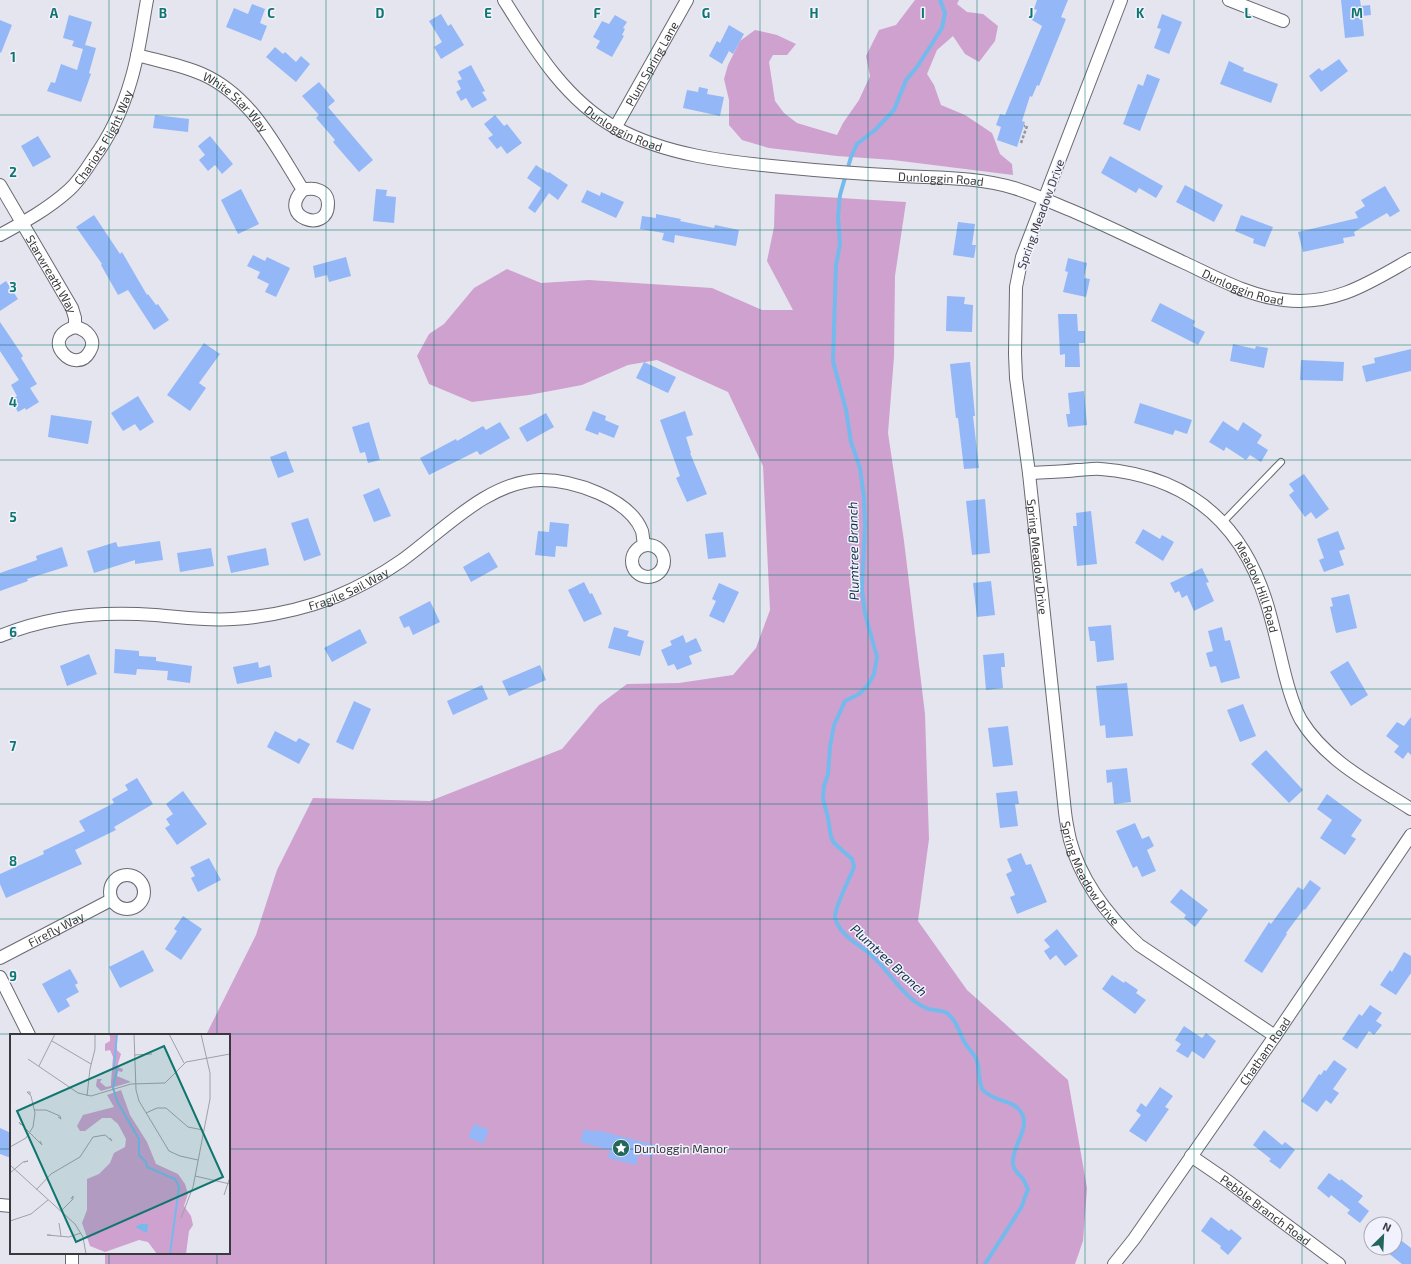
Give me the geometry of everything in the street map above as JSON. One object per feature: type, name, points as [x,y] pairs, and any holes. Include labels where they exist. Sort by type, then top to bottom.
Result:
[{"type":"street","name":"Chariots Flight Way","points":[[0,235],[48,207],[70,190],[87,169],[98,152],[115,122],[132,80],[147,0]]},
{"type":"street","name":"Dunloggin Road","points":[[504,0],[524,33],[550,70],[571,93],[589,110],[615,128],[643,141],[696,156],[743,164],[836,172],[981,181],[1013,188],[1108,226],[1221,281],[1254,294],[1285,300],[1319,300],[1346,294],[1366,285],[1411,259]]},
{"type":"street","name":"Plum Spring Lane","points":[[615,128],[687,0]]},
{"type":"street","name":"Spring Meadow Drive","points":[[1122,0],[1043,199],[1022,257],[1016,287],[1014,324],[1016,369],[1029,473],[1065,812],[1070,840],[1087,881],[1120,927],[1138,945],[1275,1036]]},
{"type":"street","points":[[1229,0],[1283,21]]},
{"type":"street","name":"White Star Way","points":[[137,55],[166,62],[203,74],[220,84],[237,97],[253,112],[303,190]]},
{"type":"street","name":"Starwreath Way","points":[[0,185],[72,308],[75,318],[74,327]]},
{"type":"street","name":"Meadow Hill Road","points":[[1029,473],[1099,468],[1131,472],[1159,480],[1184,492],[1206,506],[1223,522],[1243,549],[1257,578],[1267,604],[1292,698],[1301,719],[1313,737],[1329,754],[1411,809]]},
{"type":"street","name":"Fragile Sail Way","points":[[0,636],[42,623],[77,616],[146,614],[197,619],[232,619],[300,608],[335,597],[400,562],[467,510],[492,493],[515,484],[540,480],[563,482],[602,494],[619,505],[637,522],[642,532],[644,545]]},
{"type":"street","name":"Chatham Road","points":[[1114,1264],[1134,1239],[1275,1036],[1411,835]]},
{"type":"street","name":"Firefly Way","points":[[0,958],[111,900]]},
{"type":"street","points":[[0,977],[28,1034]]},
{"type":"street","name":"Pebble Branch Road","points":[[1191,1156],[1229,1182],[1339,1264]]},
{"type":"street","points":[[0,1205],[10,1206]]},
{"type":"lane","points":[[1223,522],[1281,462]]},
{"type":"path","points":[[1021,143],[1027,126],[1024,126]]},
{"type":"shaded area","points":[[915,0],[959,0],[957,4],[967,12],[983,14],[998,26],[995,41],[979,62],[965,54],[953,36],[937,50],[927,74],[934,85],[941,105],[965,115],[992,133],[1000,154],[1012,164],[1013,175],[893,160],[837,156],[769,148],[742,140],[729,125],[729,100],[724,79],[728,65],[740,41],[755,30],[777,35],[796,44],[787,55],[773,55],[769,62],[775,101],[784,113],[797,123],[837,135],[843,123],[859,100],[870,76],[866,56],[879,30],[896,25]]},
{"type":"shaded area","points":[[775,194],[906,202],[895,276],[894,357],[888,433],[904,541],[925,714],[929,839],[918,921],[967,990],[1068,1080],[1087,1188],[1083,1241],[1075,1264],[105,1264],[105,1254],[230,1254],[230,1034],[206,1034],[256,935],[277,870],[313,798],[430,801],[562,749],[599,705],[627,684],[679,683],[733,675],[756,648],[770,610],[763,466],[728,392],[657,360],[628,365],[582,385],[529,395],[472,402],[429,384],[417,356],[429,334],[444,324],[474,288],[507,269],[541,283],[589,280],[712,288],[762,310],[793,310],[767,261],[774,227]]},
{"type":"building","points":[[1037,0],[1068,0],[1061,17],[1066,19],[1039,86],[1037,85],[1032,97],[1030,96],[1022,121],[1025,122],[1017,147],[997,140],[1001,127],[996,125],[1000,114],[1005,115],[1042,26],[1032,20],[1037,10],[1034,9]]},
{"type":"building","points":[[1341,0],[1360,0],[1361,6],[1370,5],[1371,15],[1362,16],[1364,36],[1345,38]]},
{"type":"building","points":[[252,4],[265,9],[260,23],[267,26],[261,41],[226,27],[234,8],[248,14]]},
{"type":"building","points":[[441,14],[448,26],[451,24],[464,45],[441,59],[434,47],[442,42],[429,21]]},
{"type":"building","points":[[1162,14],[1182,22],[1169,54],[1154,48],[1161,29],[1157,28]]},
{"type":"building","points":[[69,15],[92,22],[85,45],[96,48],[89,73],[91,74],[81,102],[47,91],[51,82],[55,83],[61,64],[77,70],[83,49],[72,46],[74,41],[63,38]]},
{"type":"building","points":[[615,15],[627,22],[623,28],[625,29],[622,35],[624,36],[612,57],[596,48],[600,41],[593,37],[602,21],[609,24]]},
{"type":"building","points":[[0,20],[12,25],[1,53],[0,52]]},
{"type":"building","points":[[729,25],[744,34],[733,54],[729,51],[722,64],[709,56],[717,41],[720,43]]},
{"type":"building","points":[[275,47],[283,54],[285,52],[296,62],[301,56],[310,64],[296,82],[266,57]]},
{"type":"building","points":[[1339,59],[1348,71],[1321,92],[1309,76],[1319,68],[1322,71]]},
{"type":"building","points":[[1229,61],[1244,68],[1243,71],[1278,84],[1271,103],[1220,84]]},
{"type":"building","points":[[471,65],[485,91],[482,92],[487,100],[472,108],[466,98],[461,101],[456,92],[461,89],[457,81],[462,79],[458,72]]},
{"type":"building","points":[[1147,74],[1160,79],[1140,131],[1123,124],[1138,84],[1143,86]]},
{"type":"building","points":[[319,82],[335,101],[328,107],[373,160],[359,172],[333,142],[335,140],[316,118],[319,115],[302,96]]},
{"type":"building","points":[[699,87],[708,89],[707,94],[724,97],[720,116],[683,108],[687,90],[698,92]]},
{"type":"building","points":[[155,115],[189,119],[188,132],[153,128]]},
{"type":"building","points":[[495,115],[504,126],[507,124],[522,143],[507,154],[501,146],[497,149],[488,138],[493,135],[484,124]]},
{"type":"building","points":[[38,136],[51,157],[33,167],[21,146]]},
{"type":"building","points":[[210,136],[233,164],[222,174],[215,165],[208,171],[199,160],[205,155],[198,146]]},
{"type":"building","points":[[1110,156],[1163,186],[1156,198],[1139,188],[1136,193],[1101,173]]},
{"type":"building","points":[[536,165],[568,185],[558,200],[549,193],[535,213],[528,208],[541,188],[527,178]]},
{"type":"building","points":[[1185,185],[1223,205],[1214,222],[1176,202]]},
{"type":"building","points":[[1385,186],[1400,211],[1390,217],[1387,213],[1354,232],[1355,236],[1343,238],[1344,243],[1303,252],[1298,232],[1358,218],[1355,212],[1365,206],[1361,200]]},
{"type":"building","points":[[241,189],[259,224],[238,234],[221,200]]},
{"type":"building","points":[[376,189],[387,190],[386,196],[396,197],[394,223],[373,221]]},
{"type":"building","points":[[587,190],[600,196],[601,192],[624,202],[616,218],[581,202]]},
{"type":"building","points":[[656,214],[714,228],[715,225],[739,230],[736,246],[675,235],[674,243],[662,240],[664,233],[640,229],[642,216],[656,218]]},
{"type":"building","points":[[94,215],[120,254],[122,252],[147,295],[148,294],[156,305],[158,304],[169,320],[154,330],[128,290],[118,295],[101,265],[102,264],[76,227]]},
{"type":"building","points":[[1241,215],[1273,227],[1265,247],[1253,243],[1254,239],[1235,231]]},
{"type":"building","points":[[958,222],[975,224],[972,245],[976,245],[974,258],[953,255]]},
{"type":"building","points":[[253,255],[265,261],[267,257],[290,268],[276,297],[265,292],[269,284],[257,278],[260,272],[247,266]]},
{"type":"building","points":[[346,257],[351,276],[329,282],[327,275],[315,278],[313,266]]},
{"type":"building","points":[[1068,258],[1087,263],[1084,278],[1090,279],[1086,297],[1063,292],[1068,272],[1065,271]]},
{"type":"building","points":[[6,281],[18,299],[0,311],[0,285]]},
{"type":"building","points":[[947,296],[965,297],[964,304],[973,305],[972,332],[946,331]]},
{"type":"building","points":[[1160,303],[1195,321],[1193,326],[1205,332],[1198,345],[1151,321]]},
{"type":"building","points":[[1058,314],[1077,314],[1078,331],[1085,331],[1085,343],[1079,343],[1080,367],[1065,367],[1065,354],[1060,355]]},
{"type":"building","points":[[0,322],[23,356],[21,358],[37,384],[30,388],[39,402],[26,410],[25,408],[18,412],[11,400],[17,396],[11,385],[19,380],[0,351]]},
{"type":"building","points":[[204,343],[220,354],[199,383],[206,388],[190,411],[167,395]]},
{"type":"building","points":[[1233,344],[1255,349],[1256,346],[1268,348],[1264,368],[1230,361]]},
{"type":"building","points":[[1411,349],[1411,371],[1366,382],[1362,366],[1375,363],[1374,358]]},
{"type":"building","points":[[1301,360],[1344,362],[1343,381],[1300,380]]},
{"type":"building","points":[[644,362],[676,377],[668,393],[636,378]]},
{"type":"building","points":[[970,362],[975,416],[973,416],[979,468],[964,469],[950,364]]},
{"type":"building","points":[[1084,391],[1087,425],[1068,427],[1066,414],[1070,414],[1068,393]]},
{"type":"building","points":[[138,396],[154,422],[140,431],[135,424],[123,431],[111,413]]},
{"type":"building","points":[[1140,403],[1192,420],[1187,434],[1175,430],[1173,435],[1134,423]]},
{"type":"building","points":[[593,411],[606,416],[605,420],[619,426],[614,438],[599,432],[598,435],[585,430]]},
{"type":"building","points":[[685,411],[693,435],[686,437],[690,453],[707,494],[687,502],[676,478],[680,476],[660,420]]},
{"type":"building","points":[[546,413],[554,427],[527,442],[519,428]]},
{"type":"building","points":[[51,415],[92,421],[88,444],[48,437]]},
{"type":"building","points":[[1223,421],[1238,431],[1243,422],[1262,435],[1257,443],[1268,450],[1261,462],[1250,455],[1246,460],[1226,447],[1224,451],[1209,442]]},
{"type":"building","points":[[369,422],[380,460],[368,463],[365,452],[360,453],[352,427]]},
{"type":"building","points":[[500,422],[510,438],[480,455],[477,451],[429,475],[420,458],[456,439],[457,441],[483,426],[486,430]]},
{"type":"building","points":[[286,451],[294,472],[278,478],[270,457]]},
{"type":"building","points":[[1304,474],[1329,509],[1316,519],[1311,512],[1305,517],[1289,495],[1294,491],[1289,484]]},
{"type":"building","points":[[379,488],[391,516],[374,522],[363,495]]},
{"type":"building","points":[[985,499],[990,553],[972,555],[966,501]]},
{"type":"building","points":[[1091,511],[1097,564],[1077,566],[1073,526],[1077,526],[1076,513]]},
{"type":"building","points":[[308,518],[321,555],[304,561],[291,523]]},
{"type":"building","points":[[550,522],[569,524],[567,547],[556,546],[555,557],[535,555],[538,531],[549,532]]},
{"type":"building","points":[[1143,529],[1160,539],[1162,535],[1174,542],[1163,561],[1135,543]]},
{"type":"building","points":[[1338,531],[1345,549],[1339,551],[1344,565],[1324,572],[1319,560],[1324,558],[1317,539]]},
{"type":"building","points":[[723,532],[726,557],[708,559],[705,534]]},
{"type":"building","points":[[160,541],[163,560],[135,564],[135,560],[94,573],[87,551],[116,542],[118,547]]},
{"type":"building","points":[[62,547],[68,566],[27,579],[28,581],[0,591],[0,573],[37,560],[36,556]]},
{"type":"building","points":[[211,548],[214,566],[180,572],[177,553]]},
{"type":"building","points":[[266,548],[269,565],[231,573],[227,556]]},
{"type":"building","points":[[489,552],[498,567],[471,582],[463,567]]},
{"type":"building","points":[[1202,568],[1209,582],[1206,583],[1214,601],[1194,611],[1187,595],[1182,598],[1179,591],[1175,593],[1170,583]]},
{"type":"building","points":[[991,581],[995,615],[977,617],[973,583]]},
{"type":"building","points":[[584,582],[590,594],[592,593],[602,614],[584,622],[568,590]]},
{"type":"building","points":[[719,583],[739,592],[724,623],[709,616],[716,601],[712,599]]},
{"type":"building","points":[[1349,594],[1357,628],[1336,633],[1330,607],[1333,606],[1331,598]]},
{"type":"building","points":[[430,601],[440,622],[413,635],[409,626],[404,628],[399,617]]},
{"type":"building","points":[[1111,625],[1114,660],[1097,662],[1095,641],[1090,641],[1088,627]]},
{"type":"building","points":[[614,627],[629,631],[627,636],[644,641],[640,656],[608,648]]},
{"type":"building","points":[[1222,627],[1225,641],[1230,640],[1240,678],[1221,683],[1216,666],[1210,667],[1206,653],[1213,651],[1208,631]]},
{"type":"building","points":[[360,629],[367,643],[332,662],[324,648]]},
{"type":"building","points":[[683,635],[686,643],[696,638],[702,651],[689,656],[692,664],[677,670],[674,664],[668,666],[661,650],[672,645],[670,641]]},
{"type":"building","points":[[115,649],[139,651],[139,656],[156,657],[156,661],[192,666],[190,683],[167,680],[168,671],[137,669],[136,675],[114,673]]},
{"type":"building","points":[[1004,653],[1005,667],[1001,667],[1003,688],[986,690],[983,655]]},
{"type":"building","points":[[89,654],[97,674],[67,686],[60,666]]},
{"type":"building","points":[[1348,661],[1368,695],[1351,706],[1330,672]]},
{"type":"building","points":[[258,662],[259,668],[270,665],[272,677],[237,684],[233,667]]},
{"type":"building","points":[[540,665],[546,680],[509,696],[502,681]]},
{"type":"building","points":[[1127,683],[1133,736],[1106,738],[1105,725],[1100,726],[1096,686]]},
{"type":"building","points":[[482,685],[488,699],[453,715],[447,701]]},
{"type":"building","points":[[354,701],[371,709],[353,750],[336,742]]},
{"type":"building","points":[[1243,704],[1256,736],[1240,742],[1227,710]]},
{"type":"building","points":[[1411,717],[1411,755],[1408,752],[1403,759],[1394,752],[1399,746],[1386,736],[1397,722],[1404,726]]},
{"type":"building","points":[[1008,726],[1013,765],[993,767],[988,728]]},
{"type":"building","points":[[275,731],[296,742],[299,738],[310,744],[299,764],[267,747]]},
{"type":"building","points":[[1266,750],[1303,790],[1289,803],[1251,764]]},
{"type":"building","points":[[1127,768],[1131,802],[1114,804],[1112,782],[1107,783],[1106,770]]},
{"type":"building","points":[[137,778],[153,804],[114,827],[116,830],[75,850],[82,864],[6,898],[0,884],[0,874],[44,854],[43,851],[85,831],[79,821],[114,803],[112,799],[128,790],[125,785]]},
{"type":"building","points":[[183,791],[207,824],[177,845],[165,828],[170,825],[166,819],[173,814],[166,804]]},
{"type":"building","points":[[1017,791],[1019,804],[1015,804],[1018,826],[1000,828],[996,793]]},
{"type":"building","points":[[1327,794],[1362,820],[1351,836],[1356,839],[1345,855],[1320,838],[1332,820],[1317,809]]},
{"type":"building","points":[[1135,823],[1142,839],[1149,836],[1154,846],[1147,850],[1156,871],[1142,877],[1137,866],[1133,868],[1116,831]]},
{"type":"building","points":[[1021,853],[1026,865],[1031,864],[1047,902],[1017,914],[1010,897],[1015,895],[1006,874],[1012,871],[1007,859]]},
{"type":"building","points":[[209,858],[221,880],[198,892],[191,878],[195,876],[190,867]]},
{"type":"building","points":[[1310,880],[1321,888],[1286,933],[1287,934],[1262,973],[1244,961],[1269,922],[1271,924],[1298,887],[1303,890]]},
{"type":"building","points":[[1181,889],[1208,910],[1195,927],[1184,918],[1186,915],[1170,902]]},
{"type":"building","points":[[183,916],[202,929],[181,960],[165,949],[177,931],[174,929]]},
{"type":"building","points":[[1057,929],[1078,956],[1065,966],[1056,955],[1050,960],[1044,951],[1050,947],[1044,940]]},
{"type":"building","points":[[143,950],[154,971],[120,988],[109,967]]},
{"type":"building","points":[[1404,952],[1411,956],[1411,973],[1396,995],[1380,985],[1390,970],[1392,972]]},
{"type":"building","points":[[70,969],[78,983],[75,985],[79,992],[66,999],[70,1006],[58,1013],[42,984]]},
{"type":"building","points":[[1112,975],[1124,983],[1125,981],[1138,990],[1136,993],[1146,1000],[1135,1014],[1102,989]]},
{"type":"building","points":[[1370,1005],[1382,1013],[1376,1021],[1382,1025],[1374,1035],[1369,1031],[1357,1049],[1342,1039],[1359,1014],[1362,1016]]},
{"type":"building","points":[[1184,1026],[1202,1038],[1206,1033],[1216,1041],[1204,1059],[1192,1051],[1188,1058],[1176,1051],[1181,1044],[1175,1040]]},
{"type":"building","points":[[1334,1060],[1347,1069],[1333,1089],[1339,1093],[1331,1104],[1326,1100],[1317,1112],[1301,1101],[1319,1074],[1321,1075],[1324,1070],[1326,1071]]},
{"type":"building","points":[[1160,1087],[1173,1096],[1165,1107],[1169,1109],[1146,1142],[1129,1131],[1141,1115],[1136,1111],[1141,1103],[1146,1107]]},
{"type":"building","points":[[474,1124],[489,1130],[483,1144],[468,1137]]},
{"type":"building","points":[[0,1128],[10,1133],[10,1158],[0,1154]]},
{"type":"building","points":[[584,1129],[596,1132],[596,1130],[655,1145],[652,1157],[639,1154],[636,1165],[608,1158],[610,1150],[580,1142]]},
{"type":"building","points":[[1264,1130],[1282,1145],[1285,1142],[1295,1150],[1280,1169],[1269,1161],[1271,1159],[1253,1145]]},
{"type":"building","points":[[1329,1173],[1340,1181],[1341,1179],[1363,1196],[1358,1202],[1369,1211],[1365,1216],[1363,1216],[1360,1223],[1347,1213],[1350,1210],[1331,1195],[1329,1198],[1317,1188]]},
{"type":"building","points":[[1211,1217],[1229,1231],[1231,1229],[1242,1238],[1228,1255],[1220,1248],[1221,1246],[1201,1231]]},
{"type":"building","points":[[1403,1242],[1411,1248],[1411,1264],[1402,1264],[1392,1256],[1403,1256]]},
{"type":"waterway","name":"Plumtree Branch","points":[[940,0],[945,13],[942,28],[917,67],[906,80],[894,110],[875,130],[857,144],[851,157],[840,195],[838,217],[840,244],[836,265],[833,361],[846,410],[851,442],[860,468],[864,498],[865,525],[862,589],[865,614],[877,657],[874,674],[868,685],[859,694],[845,701],[834,725],[830,747],[828,774],[824,786],[823,799],[831,837],[834,843],[852,859],[854,867],[835,913],[840,929],[844,934],[877,960],[910,998],[926,1008],[942,1011],[948,1014],[955,1023],[965,1043],[976,1058],[980,1084],[983,1090],[993,1097],[1018,1108],[1024,1118],[1023,1130],[1014,1155],[1013,1164],[1014,1169],[1023,1179],[1028,1189],[1021,1208],[985,1264]]},
{"type":"place","name":"Dunloggin Manor","points":[[621,1148]]}]
